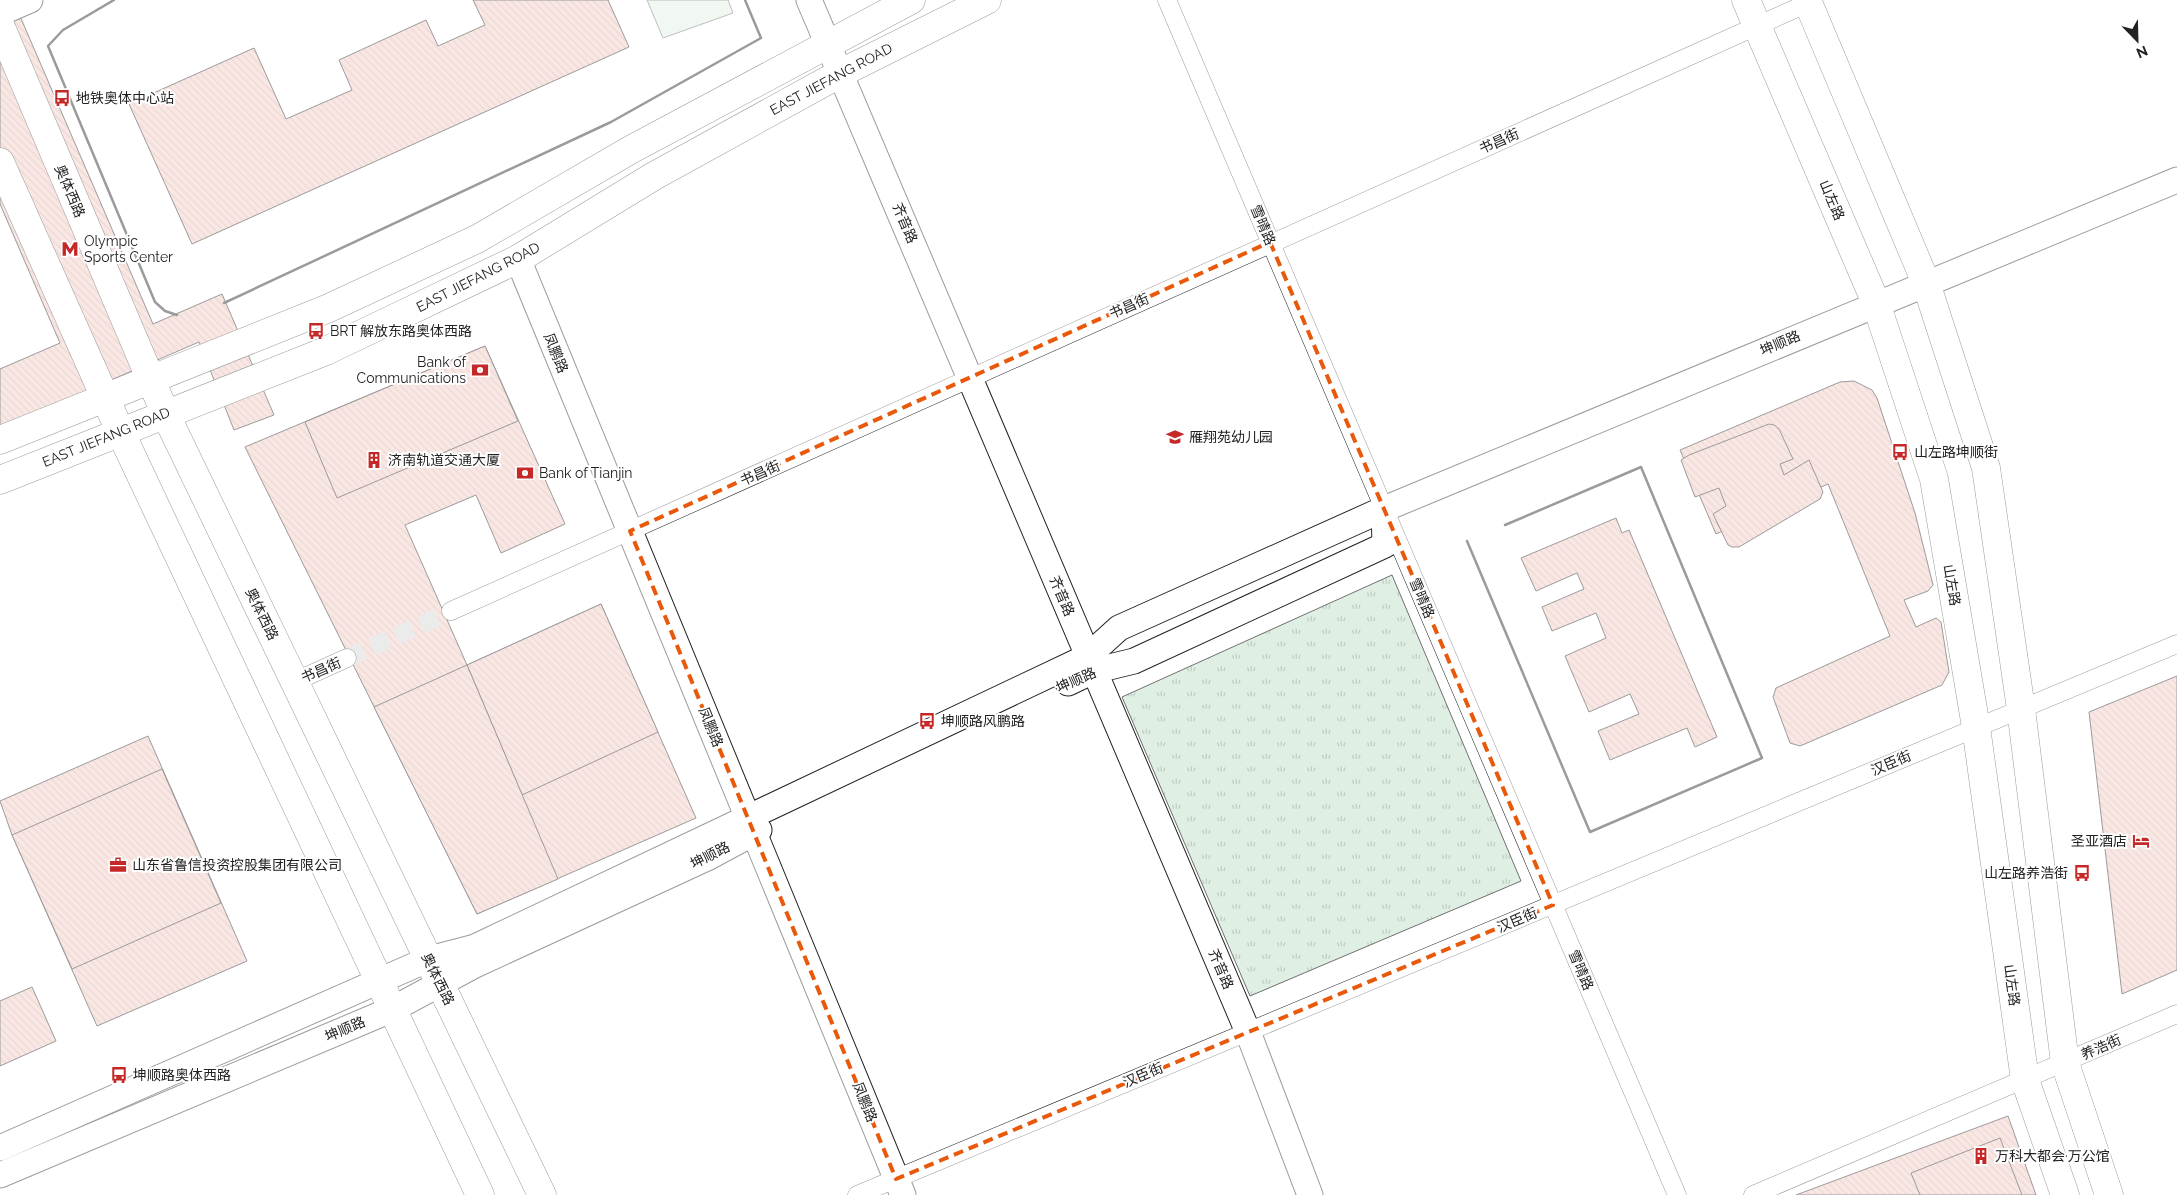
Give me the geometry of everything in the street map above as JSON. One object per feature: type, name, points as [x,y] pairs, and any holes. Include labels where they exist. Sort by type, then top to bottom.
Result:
[{"type":"main road","points":[[0,440],[329,308],[477,239],[632,149],[911,0]]},
{"type":"main road","name":"EAST JIEFANG ROAD","points":[[0,480],[326,351],[518,259],[654,176],[841,73],[946,18],[986,0]]},
{"type":"main road","name":"山左路","points":[[1746,0],[1876,303],[1934,479],[1976,727],[2025,1080],[2065,1195]]},
{"type":"main road","points":[[1808,1],[1926,282],[1986,468],[2021,709],[2065,1063],[2109,1195]]},
{"type":"main road","name":"奥体西路","points":[[0,25],[164,414],[542,1195]]},
{"type":"main road","points":[[0,162],[120,431],[480,1195]]},
{"type":"street","points":[[0,13],[30,0]]},
{"type":"street","name":"齐音路","points":[[809,0],[1248,1032],[1310,1195]]},
{"type":"street","name":"雪晴路","points":[[1167,0],[1677,1195]]},
{"type":"street","name":"书昌街","points":[[451,611],[1808,1]]},
{"type":"street","name":"坤顺路","points":[[1090,664],[1119,628],[1384,509],[1926,282],[2177,180]]},
{"type":"street","name":"凤鹏路","points":[[518,259],[900,1187]]},
{"type":"street","name":"坤顺路","points":[[0,1148],[429,959],[474,947],[751,825],[1090,664],[1134,661],[1385,545],[1384,509]]},
{"type":"street","name":"汉臣街","points":[[857,1195],[900,1187],[1248,1032],[2177,644]]},
{"type":"street","name":"书昌街","points":[[294,682],[347,658]]},
{"type":"street","name":"坤顺路","points":[[0,1175],[393,1009],[440,983],[707,858],[751,825]]},
{"type":"street","name":"养浩街","points":[[1753,1195],[2177,1014]]},
{"type":"highlighted area","points":[[1270,242],[1553,905],[896,1179],[630,531]]},
{"type":"green space","points":[[647,0],[728,0],[733,13],[663,38]]},
{"type":"green space","points":[[1392,575],[1521,881],[1250,996],[1122,697]]},
{"type":"building","name":"Olympic Sports Center","points":[[0,0],[13,0],[153,324],[222,294],[274,415],[234,430],[199,342],[0,428],[0,369],[60,343],[0,204]]},
{"type":"building","points":[[473,0],[608,0],[629,47],[192,244],[129,104],[254,48],[286,119],[352,90],[339,60],[426,20],[438,46],[485,25]]},
{"type":"building","points":[[485,346],[565,524],[501,553],[476,495],[405,525],[467,665],[601,604],[696,818],[477,914],[245,447]]},
{"type":"building","name":"济南轨道交通大厦","points":[[485,346],[518,421],[337,498],[305,422]]},
{"type":"building","points":[[1854,381],[1872,390],[1877,398],[1915,513],[1933,585],[1928,591],[1904,600],[1916,627],[1936,618],[1941,622],[1949,672],[1942,685],[1800,746],[1790,743],[1773,697],[1776,688],[1890,636],[1828,484],[1716,534],[1680,450],[1840,382]]},
{"type":"building","points":[[1769,424],[1779,429],[1793,459],[1780,464],[1784,475],[1809,460],[1823,492],[1820,499],[1739,547],[1732,547],[1728,545],[1713,514],[1726,506],[1719,488],[1695,497],[1681,460],[1689,455]]},
{"type":"building","points":[[1616,518],[1622,533],[1629,530],[1717,737],[1695,747],[1687,728],[1610,760],[1598,731],[1639,714],[1630,694],[1589,712],[1565,656],[1606,638],[1596,613],[1552,631],[1542,607],[1584,589],[1577,573],[1536,591],[1521,558]]},
{"type":"building","points":[[601,604],[658,732],[522,795],[467,665]]},
{"type":"building","points":[[467,665],[558,879],[477,914],[374,707]]},
{"type":"building","name":"圣亚酒店","points":[[2177,676],[2177,970],[2122,994],[2089,712]]},
{"type":"building","points":[[148,736],[247,961],[97,1026],[12,835],[0,801]]},
{"type":"building","points":[[162,769],[221,903],[72,969],[12,835]]},
{"type":"building","points":[[32,987],[56,1041],[0,1066],[0,1001]]},
{"type":"building","points":[[2008,1116],[2036,1195],[1796,1195]]},
{"type":"building","name":"万科大都会·万公馆","points":[[2000,1138],[2022,1195],[1920,1195],[1911,1173]]},
{"type":"tunnel","points":[[347,658],[451,611]]},
{"type":"wall","points":[[114,0],[63,30],[48,46],[155,302],[165,311],[177,315]]},
{"type":"wall","points":[[224,303],[611,122],[761,38],[745,0]]},
{"type":"wall","points":[[1467,541],[1590,832],[1762,758],[1641,467],[1505,525]]},
{"type":"place","name":"地铁奥体中心站","points":[[62,98]]},
{"type":"place","name":"Olympic Sports Center","points":[[70,249]]},
{"type":"place","name":"BRT 解放东路奥体西路","points":[[316,331]]},
{"type":"place","name":"Bank of Communications","points":[[480,370]]},
{"type":"place","name":"雁翔苑幼儿园","points":[[1175,437]]},
{"type":"place","name":"山左路坤顺街","points":[[1900,452]]},
{"type":"place","name":"济南轨道交通大厦","points":[[374,460]]},
{"type":"place","name":"Bank of Tianjin","points":[[525,473]]},
{"type":"place","name":"坤顺路风鹏路","points":[[927,721]]},
{"type":"place","name":"圣亚酒店","points":[[2141,841]]},
{"type":"place","name":"山东省鲁信投资控股集团有限公司","points":[[118,865]]},
{"type":"place","name":"山左路养浩街","points":[[2082,873]]},
{"type":"place","name":"坤顺路奥体西路","points":[[119,1075]]},
{"type":"place","name":"万科大都会·万公馆","points":[[1981,1156]]}]
